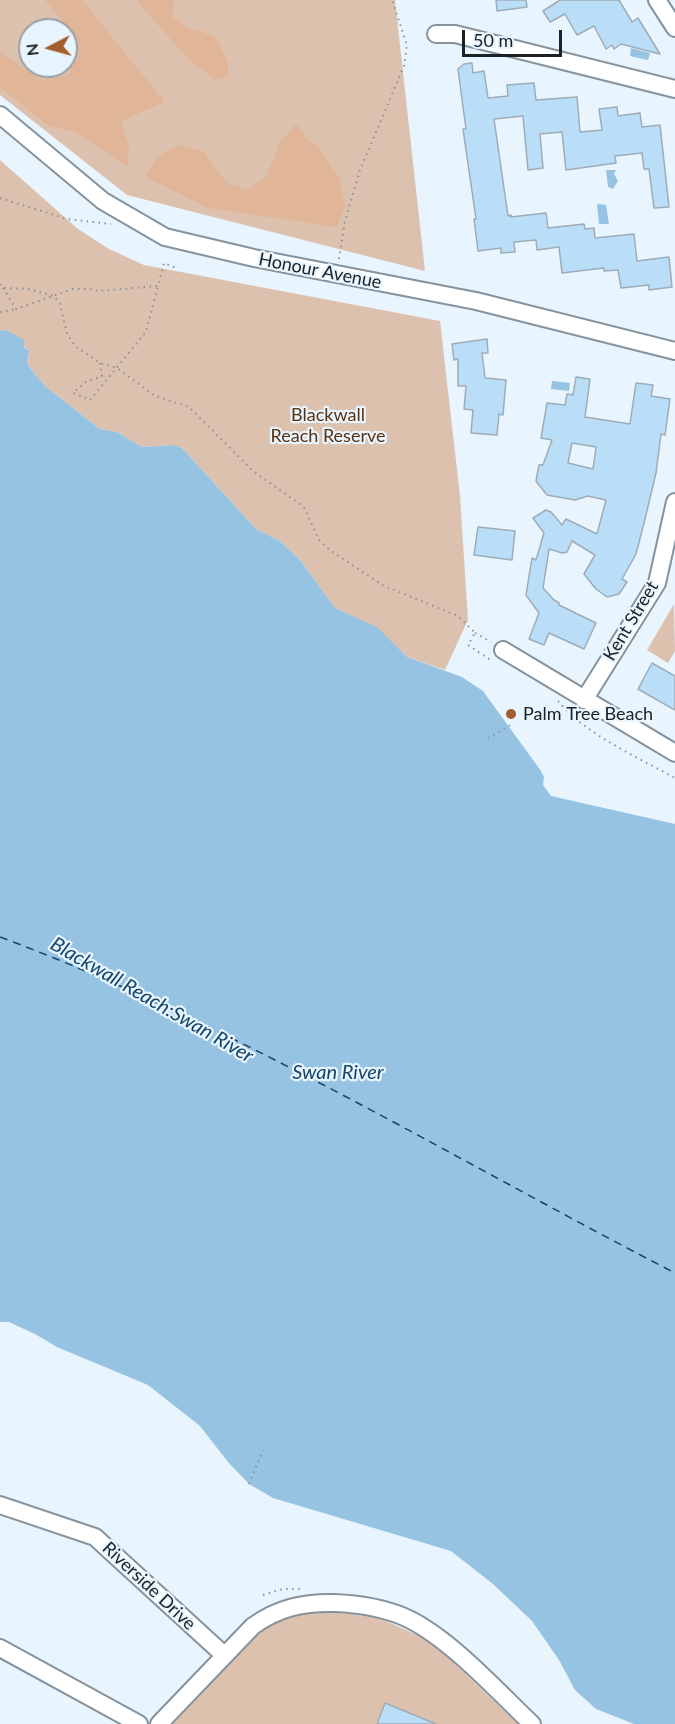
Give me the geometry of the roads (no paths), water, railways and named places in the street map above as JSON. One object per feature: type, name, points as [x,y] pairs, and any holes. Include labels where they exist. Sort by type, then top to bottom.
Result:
[{"type":"street","points":[[657,0],[675,28]]},
{"type":"street","points":[[436,34],[455,34],[675,89]]},
{"type":"street","name":"Honour Avenue","points":[[0,115],[103,201],[165,237],[254,258],[476,301],[675,351]]},
{"type":"street","name":"Kent Street","points":[[584,700],[657,583],[675,502]]},
{"type":"street","points":[[499,656],[584,700],[675,753]]},
{"type":"street","name":"Riverside Drive","points":[[0,1505],[95,1537],[224,1655]]},
{"type":"street","points":[[159,1724],[253,1626],[285,1608],[322,1603],[361,1605],[402,1616],[422,1626],[446,1644],[532,1724]]},
{"type":"street","points":[[0,1648],[139,1724]]},
{"type":"water","points":[[631,48],[650,53],[648,60],[630,56]]},
{"type":"water","points":[[606,170],[616,170],[614,174],[618,181],[613,189],[608,187]]},
{"type":"water","points":[[597,204],[606,205],[609,224],[599,224]]},
{"type":"water","name":"Swan River","points":[[6,330],[24,340],[24,347],[29,351],[27,360],[29,367],[45,386],[100,429],[117,432],[142,447],[174,445],[182,448],[256,529],[280,541],[301,561],[335,608],[377,627],[407,657],[462,677],[483,691],[541,771],[544,777],[543,785],[551,796],[675,824],[675,1724],[634,1724],[596,1709],[575,1690],[559,1660],[532,1621],[493,1584],[451,1551],[273,1498],[249,1484],[228,1462],[200,1426],[148,1385],[57,1347],[9,1322],[0,1322],[0,331]]},
{"type":"water","points":[[552,381],[570,383],[569,391],[551,389]]},
{"type":"place","name":"Palm Tree Beach","points":[[511,714]]},
{"type":"park label","name":"Blackwall Reach Reserve","points":[[328,425]]},
{"type":"water label","name":"Blackwall Reach:Swan River","points":[[152,1000]]}]
